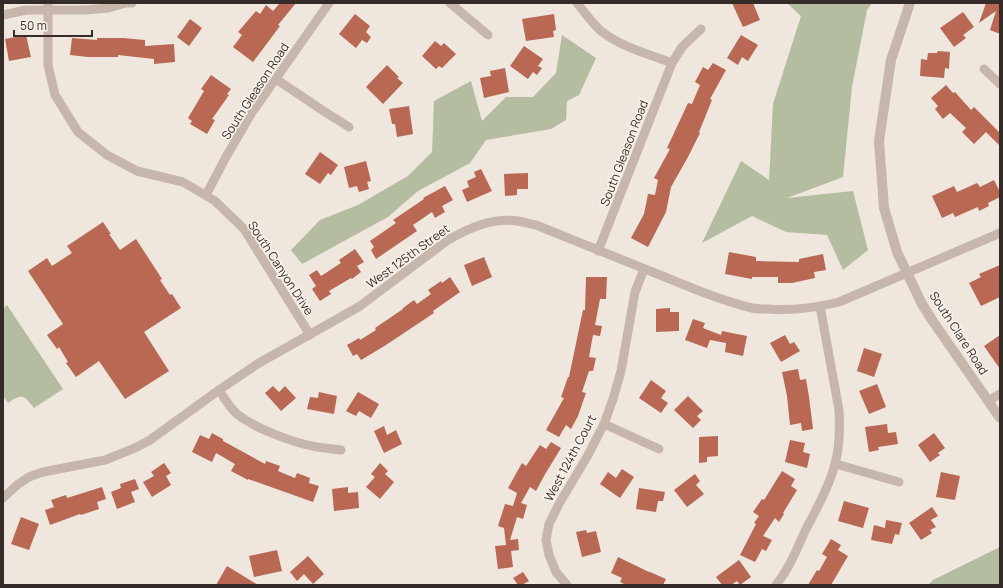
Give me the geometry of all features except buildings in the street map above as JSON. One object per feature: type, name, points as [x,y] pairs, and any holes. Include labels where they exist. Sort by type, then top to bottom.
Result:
[{"type":"street","points":[[3,15],[48,6],[86,10],[108,8],[132,3]]},
{"type":"street","name":"South Gleason Road","points":[[206,195],[251,114],[329,3]]},
{"type":"street","points":[[450,3],[488,36]]},
{"type":"street","points":[[577,3],[588,19],[617,42],[672,63]]},
{"type":"street","name":"South Clare Road","points":[[910,3],[891,60],[880,141],[884,208],[897,252],[922,304],[1000,418]]},
{"type":"street","name":"South Canyon Drive","points":[[48,6],[48,65],[55,95],[78,132],[107,155],[137,171],[183,182],[215,201],[244,229],[310,335]]},
{"type":"street","name":"South Gleason Road","points":[[598,251],[672,63],[682,47],[701,29]]},
{"type":"street","points":[[984,69],[1000,84]]},
{"type":"street","points":[[276,79],[349,128]]},
{"type":"street","name":"West 125th Street","points":[[3,498],[17,485],[29,477],[43,472],[105,460],[135,448],[150,440],[259,363],[360,306],[448,240],[464,231],[480,225],[499,221],[517,221],[536,226],[729,302],[754,308],[776,310],[798,310],[846,299],[1000,233]]},
{"type":"street","name":"West 124th Court","points":[[567,585],[556,572],[549,556],[546,540],[549,524],[604,424],[621,371],[635,292],[644,269]]},
{"type":"street","points":[[776,585],[792,559],[831,478],[836,464],[839,447],[839,410],[820,306]]},
{"type":"street","points":[[219,390],[236,413],[266,431],[316,447],[342,450]]},
{"type":"street","points":[[988,401],[1000,394]]},
{"type":"street","points":[[604,424],[659,449]]},
{"type":"street","points":[[836,464],[899,482]]},
{"type":"green space","points":[[787,3],[872,3],[867,10],[852,87],[843,177],[787,198],[853,191],[868,250],[843,270],[827,235],[786,232],[752,216],[702,243],[741,161],[769,180],[773,104],[801,16]]},
{"type":"green space","points":[[562,35],[596,58],[579,95],[567,101],[566,120],[551,129],[486,140],[470,163],[418,191],[388,217],[302,264],[291,250],[320,220],[358,205],[408,176],[432,152],[434,101],[471,81],[482,121],[506,97],[533,97],[556,73]]},
{"type":"green space","points":[[7,305],[63,389],[34,408],[25,398],[20,397],[8,403],[3,396],[3,309]]},
{"type":"green space","points":[[1000,547],[1000,585],[928,585],[933,580]]}]
